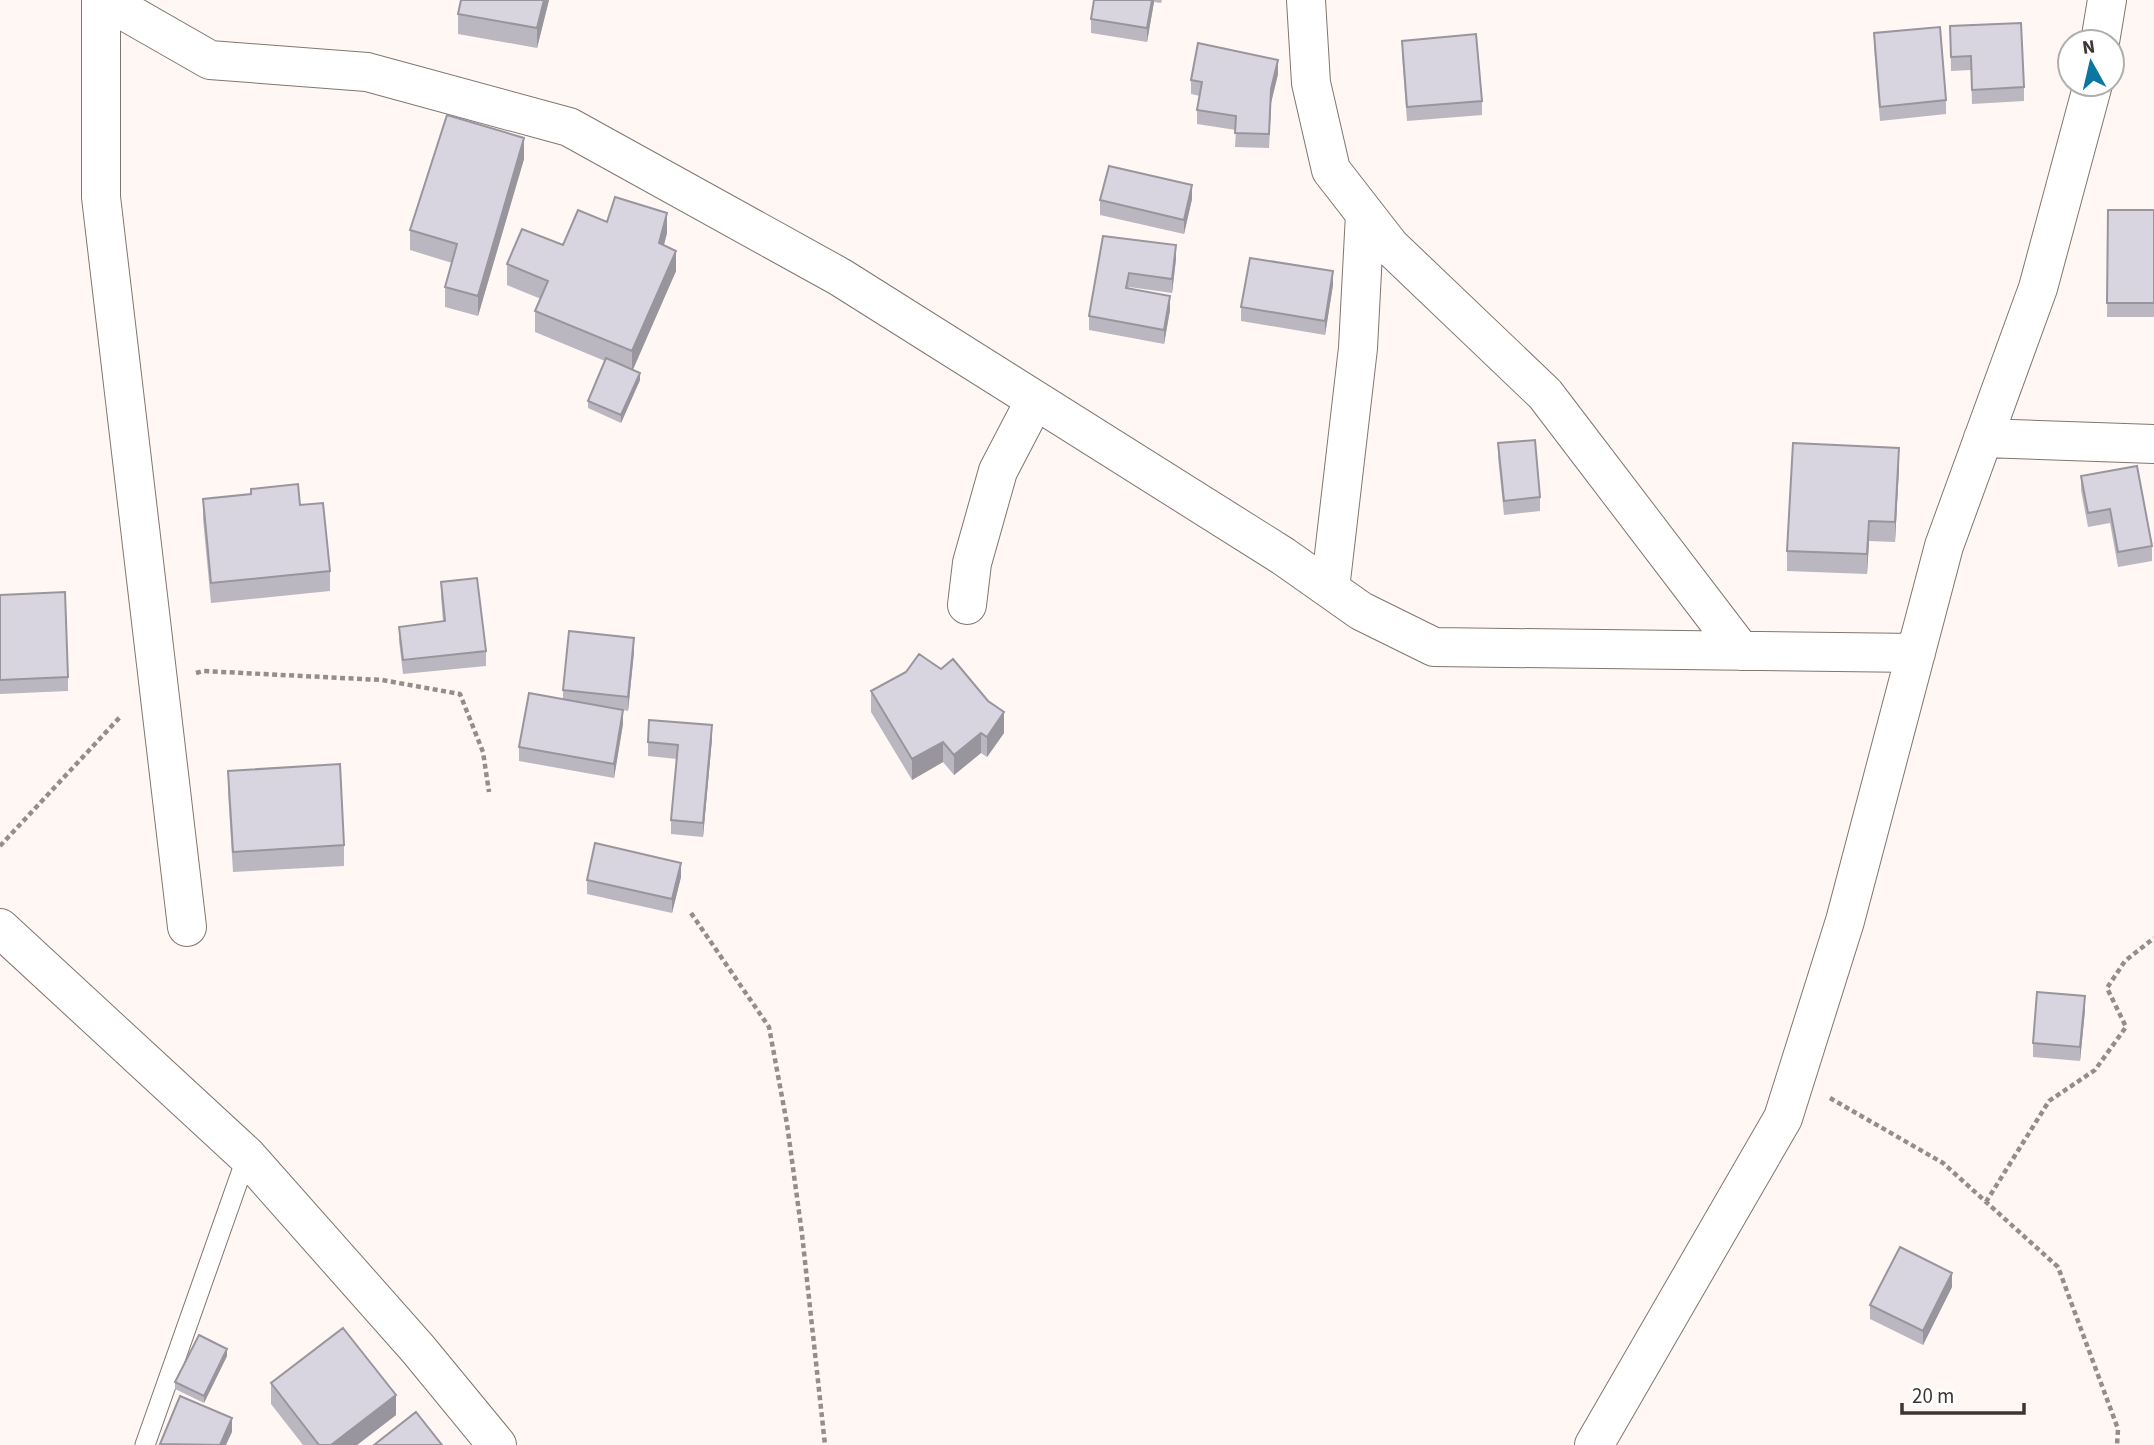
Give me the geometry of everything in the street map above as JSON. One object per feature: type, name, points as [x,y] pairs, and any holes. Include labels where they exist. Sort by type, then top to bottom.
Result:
[{"type":"street","points":[[187,927],[101,197],[103,0],[210,60],[368,72],[569,127],[840,277],[1283,556],[1361,611],[1434,647],[1916,653]]},
{"type":"street","points":[[1306,0],[1311,83],[1331,170],[1390,247],[1545,394],[1741,650]]},
{"type":"street","points":[[2102,28],[2107,0]]},
{"type":"street","points":[[1594,1445],[1783,1118],[1845,921],[1944,546],[2038,288],[2089,98]]},
{"type":"street","points":[[1329,589],[1358,348],[1365,214]]},
{"type":"street","points":[[967,605],[972,563],[998,471],[1035,400]]},
{"type":"street","points":[[1983,438],[2154,444]]},
{"type":"street","points":[[0,928],[247,1156],[418,1349],[497,1445]]},
{"type":"lane","points":[[145,1445],[247,1156]]},
{"type":"path","points":[[0,846],[140,694],[203,671],[382,680],[460,694],[484,752],[489,792]]},
{"type":"path","points":[[691,913],[769,1027],[803,1234],[825,1445]]},
{"type":"path","points":[[1986,1202],[2049,1101],[2095,1070],[2126,1027],[2107,988],[2125,961],[2154,938]]},
{"type":"path","points":[[1795,1079],[1943,1163],[2058,1267],[2118,1429],[2118,1445]]},
{"type":"building","points":[[461,0],[544,0],[537,28],[458,14]]},
{"type":"building","points":[[1094,0],[1152,0],[1147,28],[1091,19]]},
{"type":"building","points":[[2021,23],[2024,87],[1972,90],[1971,56],[1951,57],[1950,26]]},
{"type":"building","points":[[1940,27],[1946,100],[1880,107],[1874,33]]},
{"type":"building","points":[[1476,34],[1482,101],[1407,107],[1402,41]]},
{"type":"building","points":[[1198,43],[1278,60],[1271,89],[1269,134],[1235,133],[1236,116],[1197,110],[1202,82],[1191,80]]},
{"type":"building","points":[[447,115],[524,138],[478,296],[445,287],[457,244],[410,230]]},
{"type":"building","points":[[1109,166],[1192,185],[1184,220],[1100,200]]},
{"type":"building","points":[[615,197],[667,213],[659,243],[676,251],[632,351],[535,311],[548,281],[507,264],[522,229],[563,245],[578,210],[607,222]]},
{"type":"building","points":[[2108,210],[2154,210],[2154,303],[2107,303]]},
{"type":"building","points":[[1103,236],[1176,245],[1172,279],[1129,273],[1126,288],[1170,296],[1164,330],[1089,316]]},
{"type":"building","points":[[1250,258],[1333,271],[1325,321],[1241,307]]},
{"type":"building","points":[[606,358],[640,373],[621,415],[588,401]]},
{"type":"building","points":[[1535,440],[1540,497],[1504,501],[1498,443]]},
{"type":"building","points":[[1793,443],[1899,448],[1895,522],[1869,521],[1867,554],[1787,551]]},
{"type":"building","points":[[2137,466],[2152,546],[2118,552],[2110,509],[2088,513],[2081,476]]},
{"type":"building","points":[[298,484],[300,505],[323,503],[330,571],[211,583],[203,499],[251,494],[251,489]]},
{"type":"building","points":[[477,578],[486,651],[403,660],[399,627],[445,621],[441,582]]},
{"type":"building","points":[[65,592],[68,677],[0,680],[0,595]]},
{"type":"building","points":[[569,631],[634,638],[628,697],[563,690]]},
{"type":"building","points":[[919,654],[941,669],[953,659],[988,701],[1004,712],[987,737],[981,733],[954,755],[943,742],[912,759],[871,691],[906,672]]},
{"type":"building","points":[[529,693],[623,710],[614,764],[519,747]]},
{"type":"building","points":[[649,720],[712,725],[703,823],[671,820],[678,745],[648,742]]},
{"type":"building","points":[[340,764],[344,845],[233,852],[228,771]]},
{"type":"building","points":[[595,843],[681,863],[672,899],[587,880]]},
{"type":"building","points":[[2037,992],[2085,996],[2080,1047],[2033,1043]]},
{"type":"building","points":[[1900,1247],[1952,1273],[1923,1331],[1870,1305]]},
{"type":"building","points":[[343,1328],[396,1395],[331,1445],[319,1445],[271,1383]]},
{"type":"building","points":[[199,1335],[227,1349],[204,1396],[175,1382]]},
{"type":"building","points":[[180,1396],[232,1418],[220,1445],[160,1444]]},
{"type":"building","points":[[416,1412],[442,1445],[374,1445]]}]
